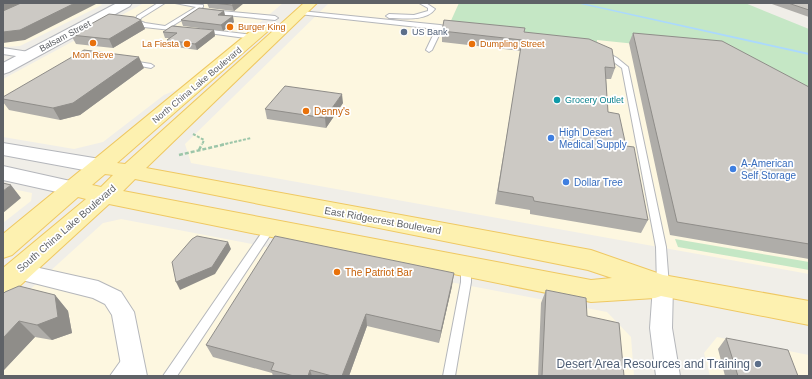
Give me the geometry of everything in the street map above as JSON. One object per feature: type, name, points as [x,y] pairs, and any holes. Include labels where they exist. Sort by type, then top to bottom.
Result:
[{"type":"main road","name":"North China Lake Boulevard","points":[[129,172],[278,25],[302,6]]},
{"type":"main road","name":"North China Lake Boulevard","points":[[100,166],[253,37],[278,25]]},
{"type":"main road","name":"East Ridgecrest Boulevard","points":[[100,166],[591,260],[663,286],[809,313]]},
{"type":"main road","points":[[3,248],[75,189],[100,166]]},
{"type":"main road","name":"South China Lake Boulevard","points":[[10,278],[105,195],[129,172]]},
{"type":"main road","name":"East Ridgecrest Boulevard","points":[[75,189],[591,291],[663,286]]},
{"type":"street","name":"Balsam Street","points":[[3,68],[126,3]]},
{"type":"street","points":[[3,51],[29,55]]},
{"type":"street","points":[[3,149],[100,166]]},
{"type":"street","points":[[3,174],[75,189]]},
{"type":"street","points":[[10,278],[98,290],[113,298],[123,312],[133,366]]},
{"type":"street","points":[[663,286],[661,328],[668,376]]},
{"type":"lane","points":[[162,3],[139,17],[137,22],[144,25],[188,30]]},
{"type":"lane","points":[[178,3],[203,4]]},
{"type":"lane","points":[[302,6],[376,15],[400,17],[420,16],[430,12],[432,9],[426,4],[421,3],[423,5],[422,8],[415,12],[402,15],[376,15]]},
{"type":"lane","points":[[167,28],[203,4]]},
{"type":"lane","points":[[302,6],[463,30]]},
{"type":"lane","points":[[194,10],[278,25]]},
{"type":"lane","points":[[429,50],[440,27]]},
{"type":"lane","points":[[195,30],[253,37]]},
{"type":"lane","points":[[594,48],[615,59],[625,67],[661,247],[663,286]]},
{"type":"lane","points":[[122,62],[150,66]]},
{"type":"lane","points":[[169,376],[270,228]]},
{"type":"lane","points":[[449,376],[466,282],[466,267]]},
{"type":"lane","points":[[116,376],[133,366]]},
{"type":"path","points":[[188,134],[203,138],[204,140],[199,150]]},
{"type":"path","points":[[179,155],[251,138]]},
{"type":"shaded area","points":[[3,3],[100,3],[102,5],[20,46],[3,47]]},
{"type":"shaded area","points":[[144,3],[283,3],[185,86],[164,95],[103,142],[74,149],[3,137],[3,79]]},
{"type":"shaded area","points":[[329,3],[463,3],[728,53],[809,95],[809,274],[191,163],[185,144]]},
{"type":"shaded area","points":[[3,187],[32,193],[31,201],[3,223]]},
{"type":"shaded area","points":[[121,219],[607,312],[631,337],[634,376],[3,376],[3,314],[103,223]]},
{"type":"shaded area","points":[[717,337],[809,355],[809,376],[710,376],[704,353]]},
{"type":"green space","points":[[459,3],[745,3],[809,29],[809,103],[714,52],[597,40],[597,45],[449,25]]},
{"type":"green space","points":[[675,239],[809,262],[809,270],[678,247]]},
{"type":"building","points":[[21,3],[75,3],[20,30],[3,32],[3,11]]},
{"type":"building","points":[[212,3],[235,3],[232,5]]},
{"type":"building","points":[[788,3],[809,3],[809,10]]},
{"type":"building","points":[[199,8],[224,11],[218,15],[233,16],[221,25],[181,20]]},
{"type":"building","points":[[109,14],[134,17],[141,20],[109,39],[71,35]]},
{"type":"building","points":[[444,20],[525,28],[524,32],[589,39],[612,49],[615,68],[605,67],[608,112],[619,114],[626,146],[634,147],[648,220],[534,201],[533,197],[498,191],[522,40],[442,31]]},
{"type":"building","points":[[172,26],[214,30],[195,44],[167,40],[177,33],[163,32]]},
{"type":"building","name":"A-American Self Storage","points":[[633,33],[722,41],[809,87],[809,244],[677,222]]},
{"type":"building","points":[[84,50],[139,57],[73,103],[53,108],[3,99],[3,97]]},
{"type":"building","points":[[285,86],[342,94],[325,118],[265,109]]},
{"type":"building","points":[[3,183],[11,185],[3,191]]},
{"type":"building","points":[[197,236],[228,242],[212,267],[176,282],[172,262],[192,239]]},
{"type":"building","points":[[275,236],[454,273],[441,331],[366,314],[342,376],[332,376],[310,370],[308,376],[294,376],[271,370],[274,363],[206,345]]},
{"type":"building","points":[[19,286],[55,295],[58,317],[37,325],[19,321],[3,338],[3,294]]},
{"type":"building","points":[[546,290],[586,298],[587,316],[619,323],[624,376],[542,376]]},
{"type":"building","points":[[726,338],[788,350],[798,376],[738,376]]},
{"type":"waterway","points":[[578,3],[809,54]]},
{"type":"place","name":"Burger King","points":[[230,27]]},
{"type":"place","name":"US Bank","points":[[404,32]]},
{"type":"place","name":"Mon Reve","points":[[93,43]]},
{"type":"place","name":"La Fiesta","points":[[187,44]]},
{"type":"place","name":"Dumpling Street","points":[[472,44]]},
{"type":"place","name":"Grocery Outlet","points":[[557,100]]},
{"type":"place","name":"Denny's","points":[[306,111]]},
{"type":"place","name":"High Desert Medical Supply","points":[[551,138]]},
{"type":"place","name":"A-American Self Storage","points":[[733,169]]},
{"type":"place","name":"Dollar Tree","points":[[566,182]]},
{"type":"place","name":"The Patriot Bar","points":[[337,272]]},
{"type":"place","name":"Desert Area Resources and Training","points":[[758,364]]}]
